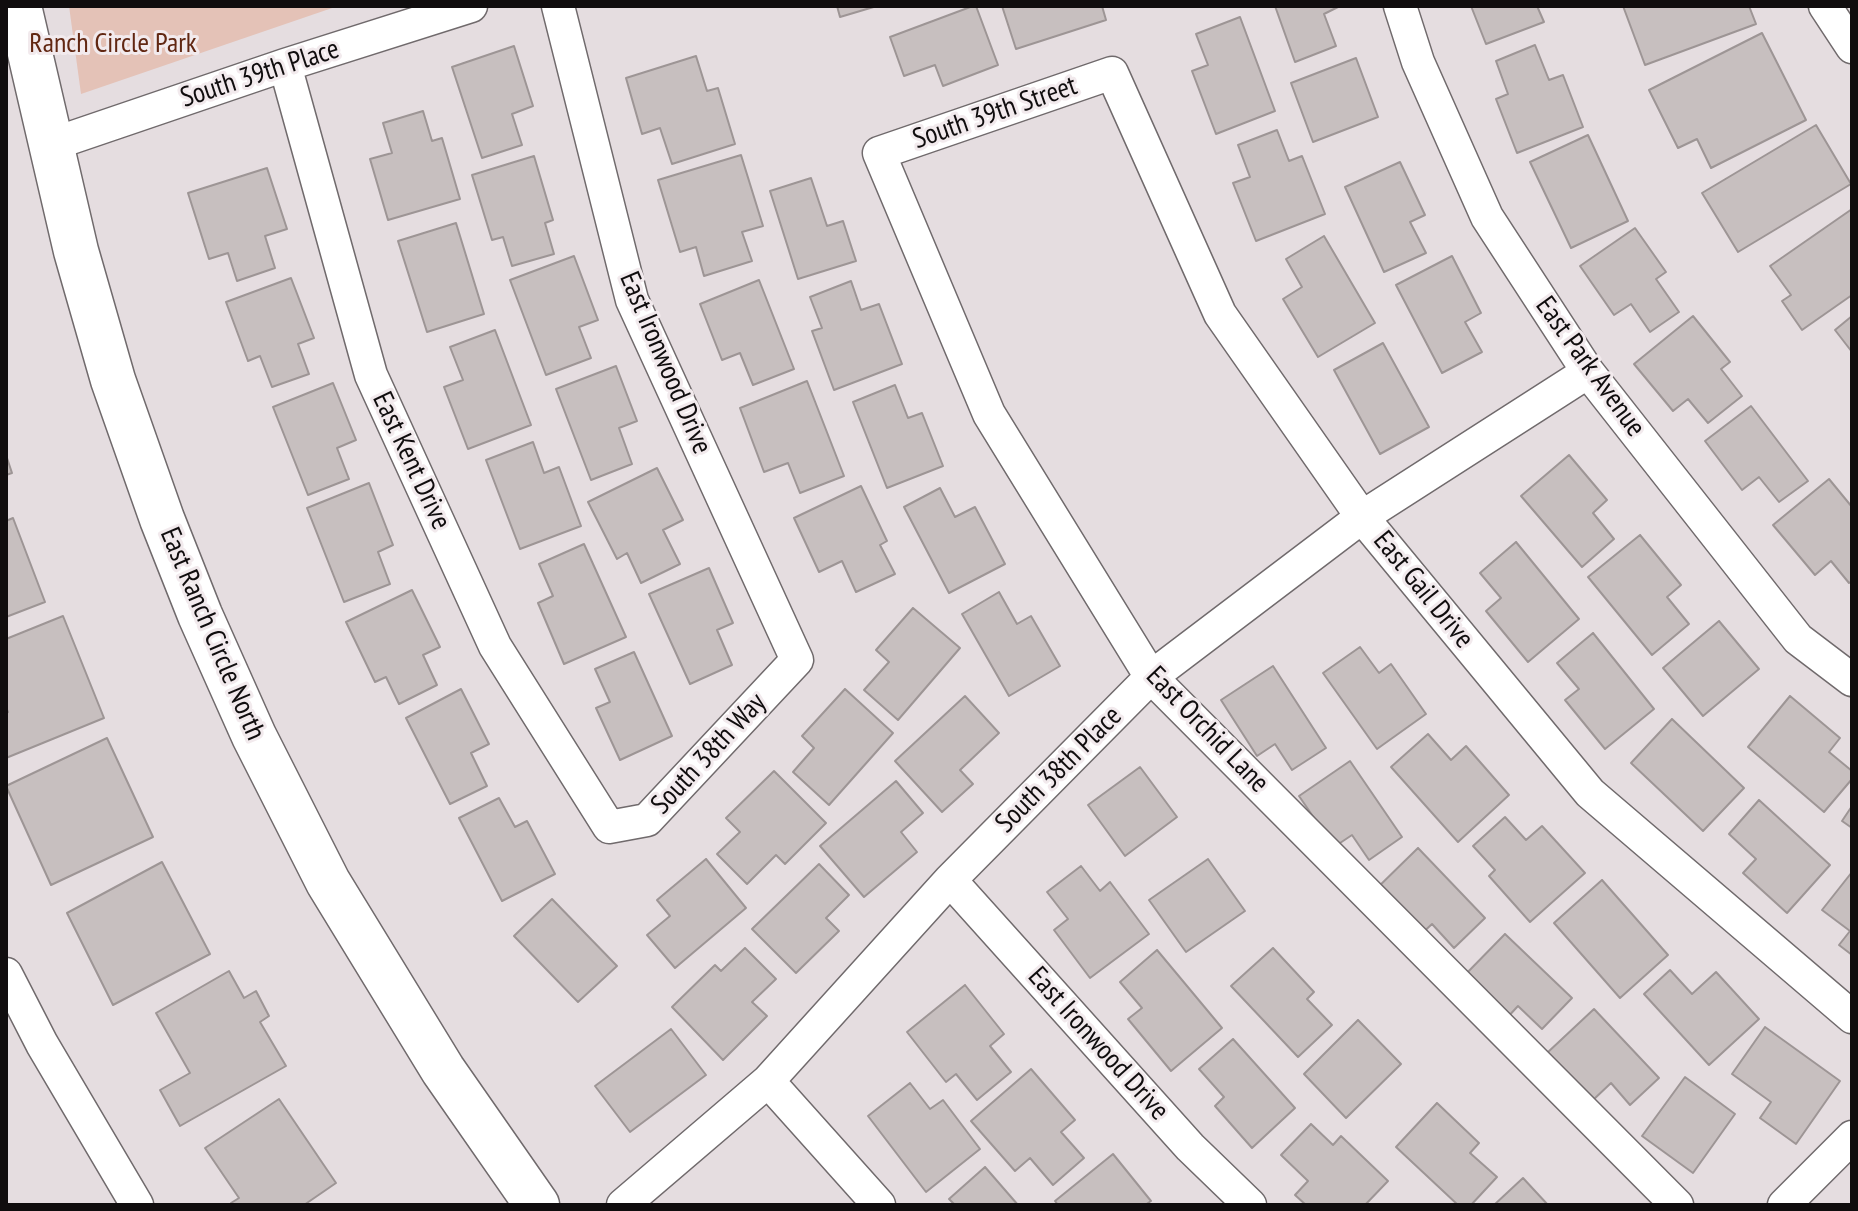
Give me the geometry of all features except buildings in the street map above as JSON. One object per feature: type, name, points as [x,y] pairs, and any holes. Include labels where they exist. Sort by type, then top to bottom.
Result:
[{"type":"street","name":"East Ranch Circle North","points":[[19,6],[50,145],[113,380],[200,615],[254,736],[328,882],[443,1070],[537,1205]]},
{"type":"street","name":"South 39th Place","points":[[50,145],[471,6]]},
{"type":"street","name":"East Ironwood Drive","points":[[558,6],[632,300],[797,660]]},
{"type":"street","name":"East Park Avenue","points":[[1400,6],[1418,62],[1487,217],[1588,372],[1798,639],[1852,680]]},
{"type":"street","points":[[1825,6],[1852,47]]},
{"type":"street","name":"East Kent Drive","points":[[285,65],[371,375],[495,646],[609,827]]},
{"type":"street","name":"South 39th Street","points":[[879,153],[1112,73]]},
{"type":"street","name":"East Gail Drive","points":[[1112,73],[1220,314],[1362,517],[1590,793],[1852,1017]]},
{"type":"street","name":"East Orchid Lane","points":[[879,153],[989,414],[1151,677],[1677,1205]]},
{"type":"street","name":"South 38th Place","points":[[623,1205],[768,1081],[950,880],[1151,677],[1362,517],[1588,372]]},
{"type":"street","name":"South 38th Way","points":[[609,827],[647,820],[797,660]]},
{"type":"street","name":"East Ironwood Drive","points":[[950,880],[1190,1147],[1250,1205]]},
{"type":"street","points":[[6,974],[42,1044],[137,1205]]},
{"type":"street","points":[[768,1081],[879,1205]]},
{"type":"street","points":[[1784,1205],[1852,1137]]},
{"type":"green space","name":"Ranch Circle Park","points":[[69,6],[338,6],[81,94]]}]
